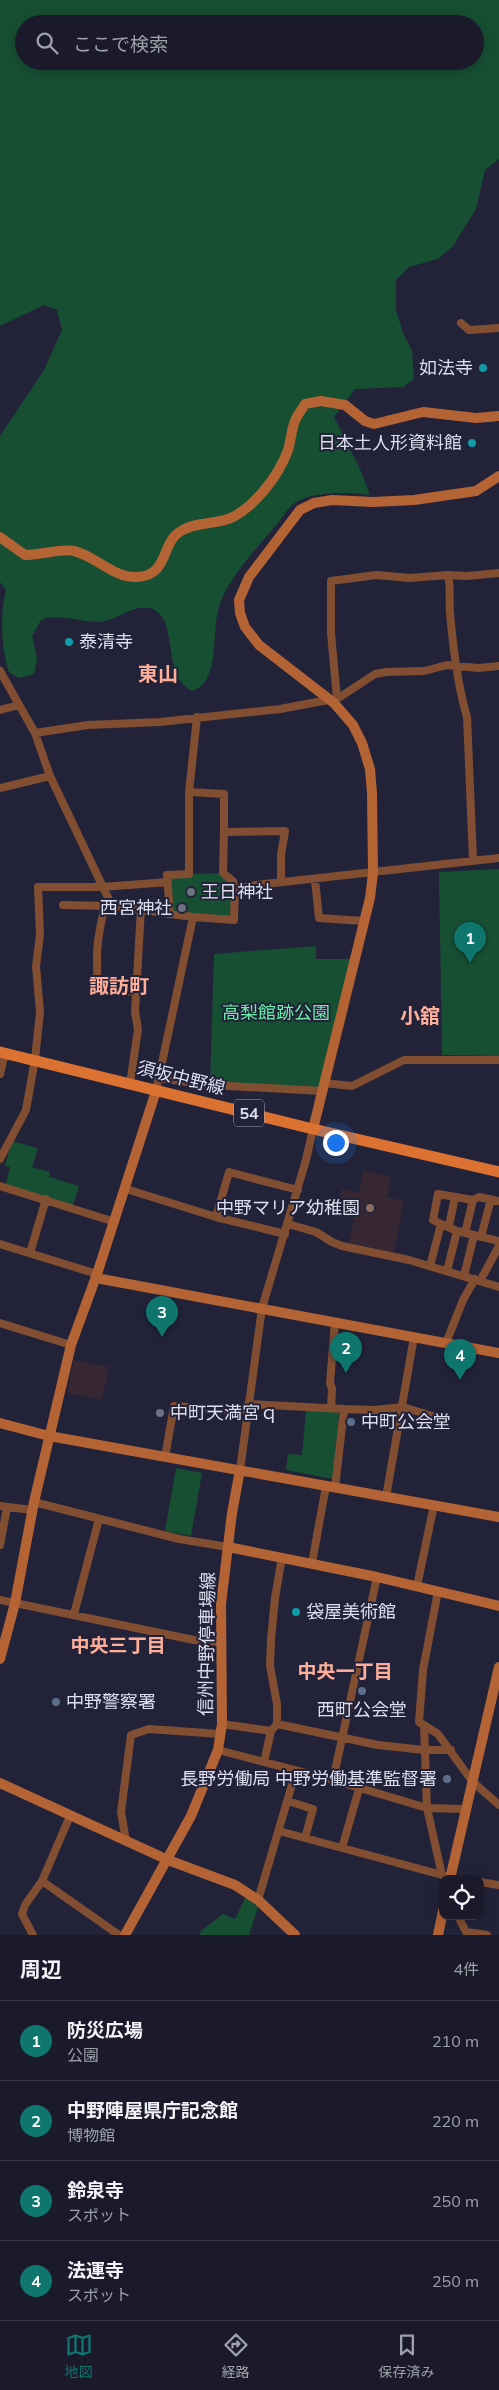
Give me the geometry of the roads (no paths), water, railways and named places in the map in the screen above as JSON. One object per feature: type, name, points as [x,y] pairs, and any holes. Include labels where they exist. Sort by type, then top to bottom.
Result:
[{"type":"main road","name":"須坂中野線","points":[[2,1052],[313,1129],[499,1172]]},
{"type":"street","points":[[461,323],[469,330],[499,328]]},
{"type":"street","points":[[0,537],[25,555],[72,550],[120,574],[134,577],[144,576],[155,571],[164,562],[168,546],[180,531],[234,516],[254,500],[277,473],[288,450],[295,420],[305,404],[321,401],[345,406],[365,421],[374,424],[423,412],[476,418],[499,416]]},
{"type":"street","points":[[240,1470],[262,1308],[298,1190],[364,922],[373,873],[372,793],[368,760],[353,725],[333,700],[259,644],[245,627],[240,613],[239,600],[255,569],[300,510],[314,502],[332,500],[373,502],[414,500],[476,491],[499,476]]},
{"type":"street","points":[[333,700],[332,581],[376,575],[410,578],[448,575],[467,576],[499,572]]},
{"type":"street","points":[[448,575],[451,585],[448,592],[450,618],[460,694],[467,717],[473,860]]},
{"type":"street","points":[[35,733],[88,725],[160,722],[280,708],[333,700],[375,674],[424,671],[434,667],[457,665],[478,668],[499,666]]},
{"type":"street","points":[[0,671],[35,733],[50,776],[102,887],[108,906],[100,927],[97,956],[99,974],[96,988],[136,992]]},
{"type":"street","points":[[0,710],[19,705]]},
{"type":"street","points":[[170,914],[167,875],[190,874],[189,792],[197,717]]},
{"type":"street","points":[[0,788],[50,776]]},
{"type":"street","points":[[63,905],[108,906],[193,917],[234,920],[235,889],[233,881],[223,873],[224,794],[189,792]]},
{"type":"street","points":[[224,832],[285,831],[281,855],[281,882]]},
{"type":"street","points":[[235,889],[281,882],[315,880],[499,858]]},
{"type":"street","points":[[315,880],[319,918],[364,922]]},
{"type":"street","points":[[0,1159],[26,1110],[35,1059],[40,1012],[36,966],[40,935],[38,887],[102,887],[168,882]]},
{"type":"street","points":[[130,1084],[138,1029],[135,1012],[141,909]]},
{"type":"street","points":[[0,1659],[15,1603],[33,1506],[71,1345],[97,1276],[156,1091],[193,917]]},
{"type":"street","points":[[0,1074],[2,1052]]},
{"type":"street","points":[[159,1078],[210,1085],[352,1086],[404,1060],[499,1060]]},
{"type":"street","points":[[216,1217],[228,1172],[298,1190]]},
{"type":"street","points":[[0,1186],[115,1222]]},
{"type":"street","points":[[126,1188],[216,1217],[285,1234]]},
{"type":"street","points":[[464,1276],[478,1236],[495,1200],[479,1197],[474,1200],[438,1194],[432,1220],[457,1231],[466,1233],[478,1236],[499,1241]]},
{"type":"street","points":[[430,1266],[456,1197]]},
{"type":"street","points":[[30,1254],[46,1199]]},
{"type":"street","points":[[466,1233],[474,1200]]},
{"type":"street","points":[[288,1224],[316,1232],[342,1246],[430,1266],[499,1287]]},
{"type":"street","points":[[447,1271],[457,1231]]},
{"type":"street","points":[[0,1244],[97,1276],[499,1353]]},
{"type":"street","points":[[446,1343],[463,1300],[499,1246]]},
{"type":"street","points":[[331,1408],[332,1389],[330,1383],[335,1322]]},
{"type":"street","points":[[0,1323],[71,1345]]},
{"type":"street","points":[[386,1497],[414,1337]]},
{"type":"street","points":[[166,1457],[174,1406],[374,1410],[403,1407],[434,1417]]},
{"type":"street","points":[[312,1563],[331,1487],[344,1409]]},
{"type":"street","points":[[0,1423],[50,1436],[499,1517]]},
{"type":"street","name":"信州中野停車場線","points":[[125,1935],[191,1816],[218,1750],[221,1729],[221,1604],[240,1470]]},
{"type":"street","points":[[417,1586],[434,1505]]},
{"type":"street","points":[[0,1545],[3,1506],[33,1506],[99,1519],[179,1539],[312,1563],[499,1606]]},
{"type":"street","points":[[74,1614],[99,1519]]},
{"type":"street","points":[[264,1762],[271,1731],[277,1724],[277,1704],[270,1666],[275,1598],[282,1557]]},
{"type":"street","points":[[333,1780],[377,1577]]},
{"type":"street","points":[[438,1591],[423,1670],[419,1722],[438,1734],[472,1781],[499,1805]]},
{"type":"street","points":[[0,1600],[194,1640],[220,1642]]},
{"type":"street","points":[[451,1875],[499,1666]]},
{"type":"street","points":[[277,1724],[378,1745],[424,1750],[451,1750]]},
{"type":"street","points":[[424,1725],[427,1808],[449,1875]]},
{"type":"street","points":[[126,1841],[121,1812],[132,1735],[149,1729],[271,1731]]},
{"type":"street","points":[[218,1750],[333,1780],[427,1808],[465,1809]]},
{"type":"street","points":[[258,1900],[296,1770]]},
{"type":"street","points":[[0,1783],[168,1860],[235,1885],[258,1900],[295,1935]]},
{"type":"street","points":[[342,1848],[359,1789]]},
{"type":"street","points":[[288,1801],[313,1809],[305,1838]]},
{"type":"street","points":[[33,1935],[22,1914],[25,1905],[42,1881],[70,1816]]},
{"type":"street","points":[[279,1831],[439,1875]]},
{"type":"street","points":[[42,1881],[120,1935]]},
{"type":"street","points":[[484,1883],[499,1885]]},
{"type":"street","points":[[438,1935],[441,1920]]},
{"type":"street","points":[[460,1920],[466,1932],[487,1935]]},
{"type":"place","name":"如法寺","points":[[483,368]]},
{"type":"place","name":"日本土人形資料館","points":[[472,443]]},
{"type":"place","name":"泰清寺","points":[[69,642]]},
{"type":"place","name":"王日神社","points":[[191,892]]},
{"type":"place","name":"西宮神社","points":[[182,908]]},
{"type":"place","name":"防災広場","points":[[470,963]]},
{"type":"place","name":"中野マリア幼稚園","points":[[370,1208]]},
{"type":"place","name":"鈴泉寺","points":[[162,1337]]},
{"type":"place","name":"中野陣屋県庁記念館","points":[[346,1373]]},
{"type":"place","name":"法運寺","points":[[460,1380]]},
{"type":"place","name":"中町天満宮ｑ","points":[[160,1413]]},
{"type":"place","name":"中町公会堂","points":[[351,1422]]},
{"type":"place","name":"袋屋美術館","points":[[296,1612]]},
{"type":"place","name":"西町公会堂","points":[[362,1691]]},
{"type":"place","name":"中野警察署","points":[[56,1702]]},
{"type":"place","name":"長野労働局 中野労働基準監督署","points":[[447,1779]]},
{"type":"district","name":"東山","points":[[158,674]]},
{"type":"district","name":"諏訪町","points":[[119,986]]},
{"type":"district","name":"小舘","points":[[420,1016]]},
{"type":"district","name":"中央三丁目","points":[[118,1645]]},
{"type":"district","name":"中央一丁目","points":[[345,1671]]},
{"type":"park label","name":"高梨館跡公園","points":[[276,1013]]}]
